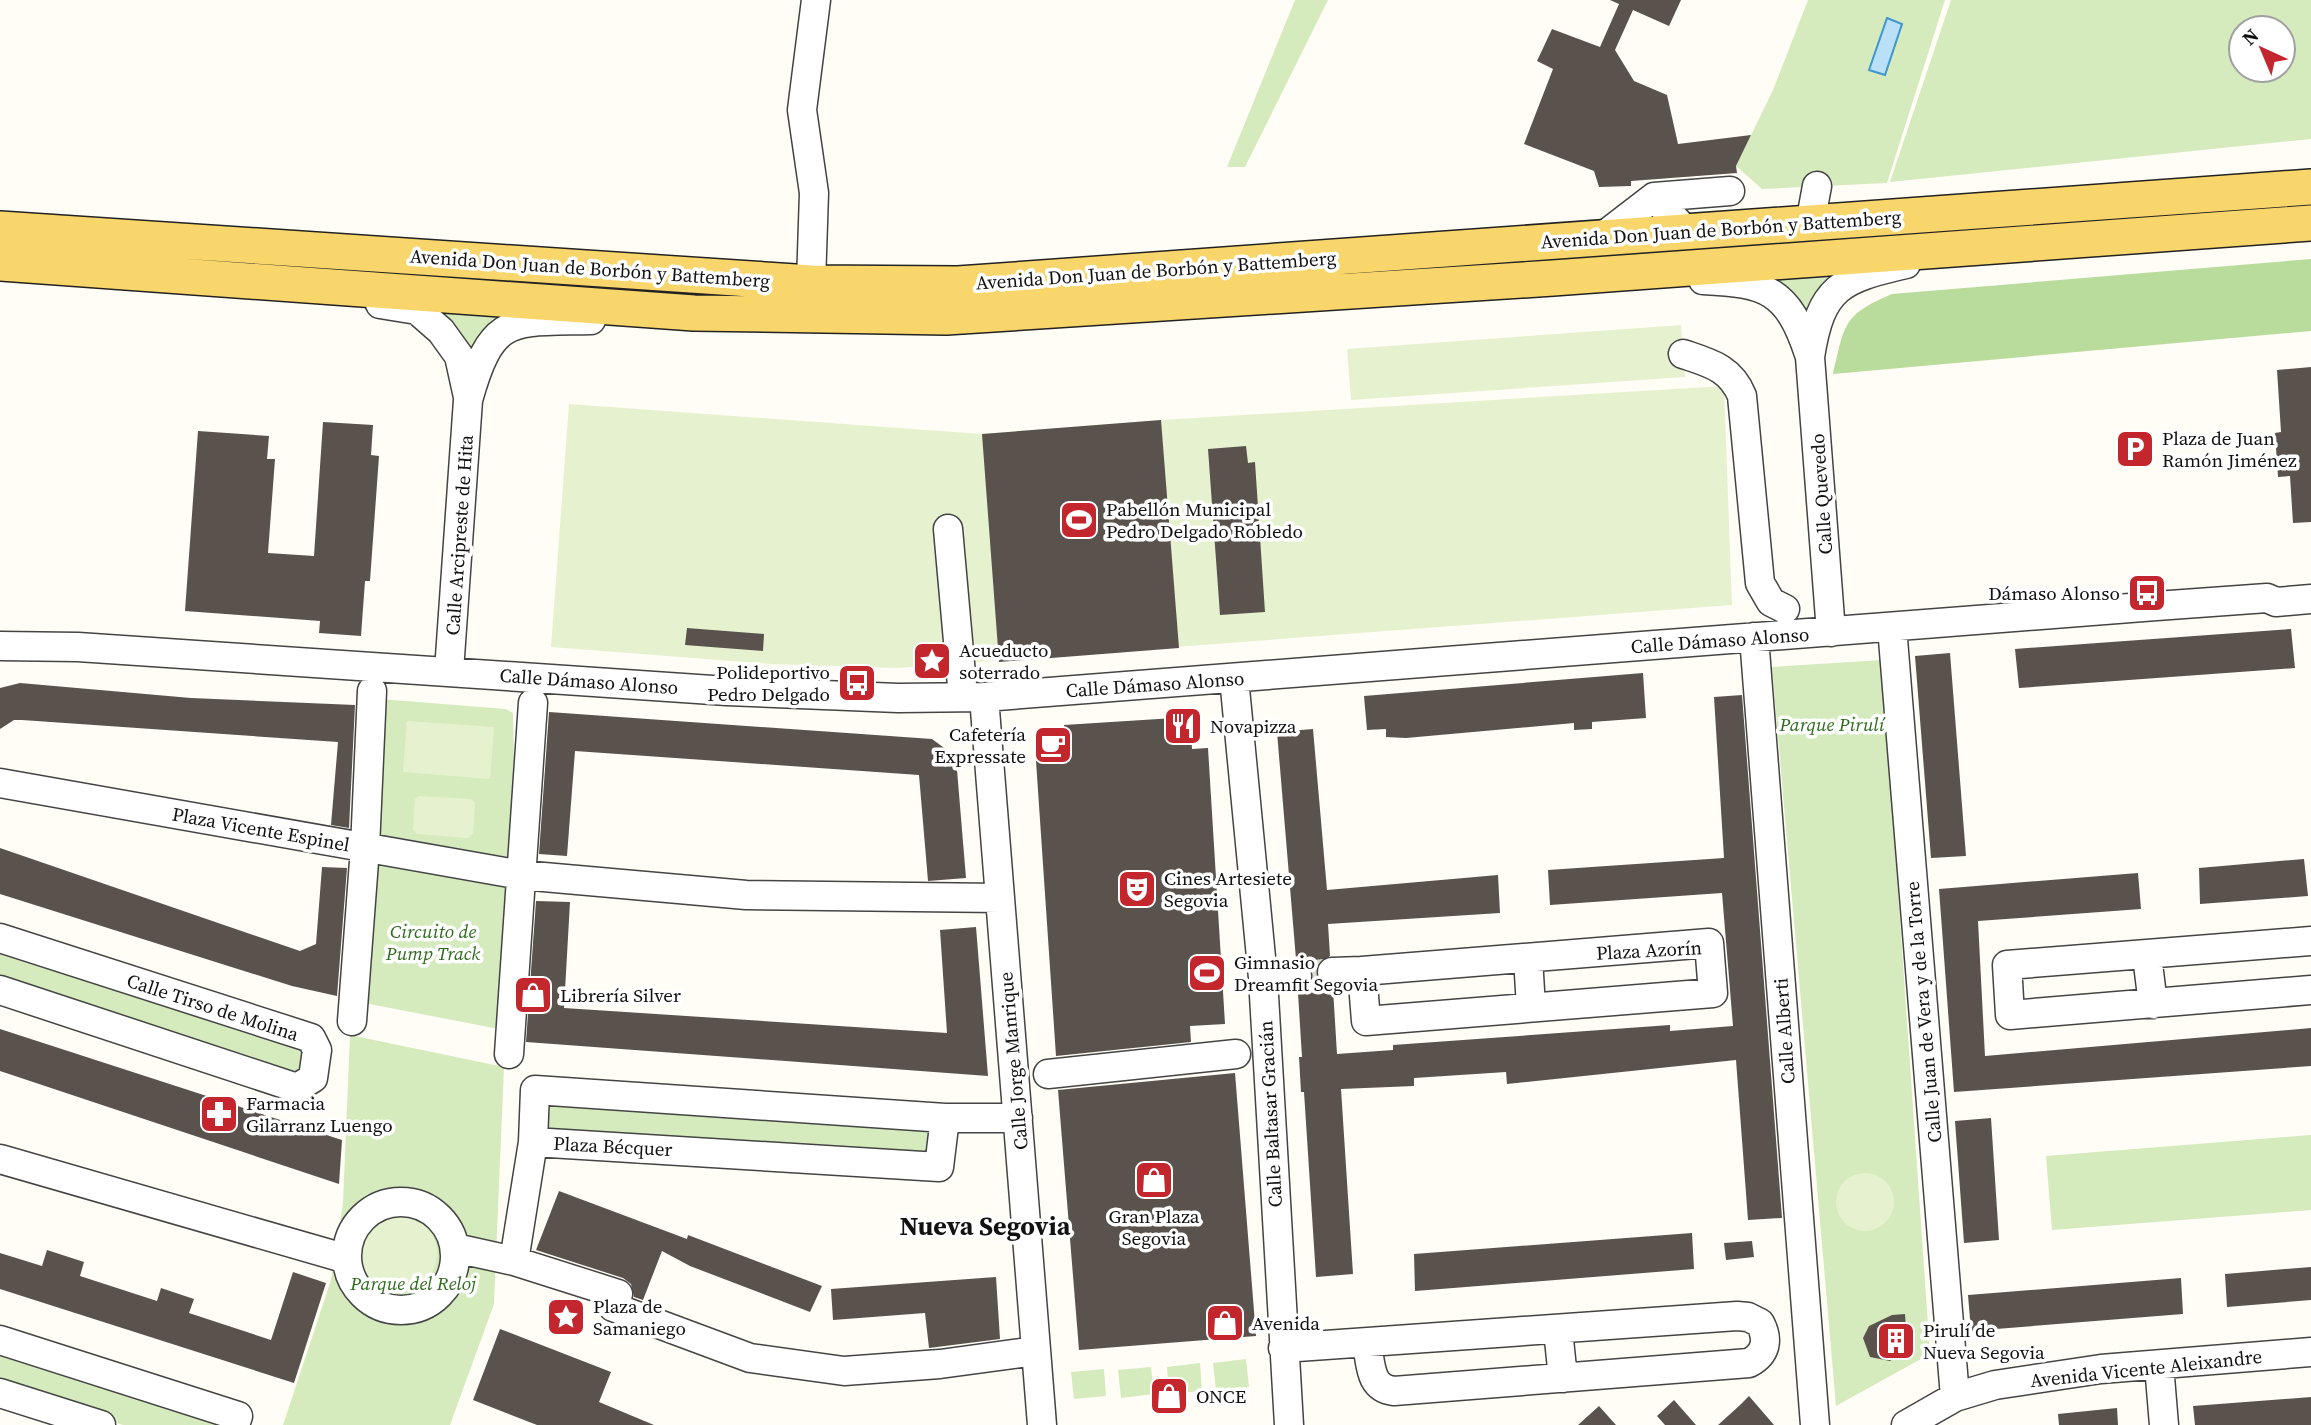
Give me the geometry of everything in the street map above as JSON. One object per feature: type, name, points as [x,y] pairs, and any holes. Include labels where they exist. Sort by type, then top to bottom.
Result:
[{"type":"main road","name":"Avenida Don Juan de Borbón y Battemberg","points":[[0,229],[811,283],[981,283],[2311,187]]},
{"type":"main road","name":"Avenida Don Juan de Borbón y Battemberg","points":[[0,264],[694,313],[973,316],[1602,275],[2311,223]]},
{"type":"street","points":[[811,283],[814,192],[802,110],[816,0]]},
{"type":"street","points":[[1810,224],[1817,187]]},
{"type":"street","points":[[1602,237],[1654,197],[1730,191]]},
{"type":"street","points":[[1654,197],[1687,232]]},
{"type":"street","name":"Calle Quevedo","points":[[1831,632],[1810,357],[1815,324],[1823,306],[1843,285],[1866,273],[2000,245]]},
{"type":"street","name":"Calle Quevedo","points":[[1602,275],[1756,285],[1779,296],[1788,307],[1810,357]]},
{"type":"street","name":"Calle Arcipreste de Hita","points":[[242,280],[417,310],[441,331],[459,356],[468,400]]},
{"type":"street","name":"Calle Arcipreste de Hita","points":[[449,671],[468,400],[480,359],[493,339],[512,325],[538,321],[694,313]]},
{"type":"street","points":[[1683,354],[1718,366],[1737,382],[1742,396],[1760,583],[1771,603],[1785,609]]},
{"type":"street","name":"Calle Jorge Manrique","points":[[948,529],[1000,898],[1042,1425]]},
{"type":"street","name":"Calle Dámaso Alonso","points":[[0,646],[78,647],[727,691],[973,697],[2267,598],[2289,587],[2311,585]]},
{"type":"street","name":"Calle Dámaso Alonso","points":[[2267,598],[2276,601],[2311,599]]},
{"type":"street","name":"Calle Juan de Vera y de la Torre","points":[[1892,627],[1955,1397]]},
{"type":"street","name":"Calle Alberti","points":[[1754,637],[1815,1425]]},
{"type":"street","name":"Calle Baltasar Gracián","points":[[1234,678],[1263,978],[1289,1425]]},
{"type":"street","points":[[352,1021],[365,848],[372,691]]},
{"type":"street","points":[[509,1054],[533,703]]},
{"type":"street","name":"Plaza Vicente Espinel","points":[[0,783],[521,875],[746,895],[1000,898]]},
{"type":"street","name":"Calle Tirso de Molina","points":[[0,938],[311,1038],[317,1050],[313,1078],[297,1088],[0,990]]},
{"type":"street","points":[[2311,941],[2007,965],[2010,1015],[2311,990]]},
{"type":"street","name":"Plaza Azorín","points":[[1332,972],[1709,943],[1713,993],[1366,1021],[1362,971]]},
{"type":"street","points":[[2147,956],[2153,1004]]},
{"type":"street","points":[[1528,958],[1531,1007]]},
{"type":"street","points":[[1263,978],[1297,976]]},
{"type":"street","points":[[1048,1074],[1236,1054]]},
{"type":"street","name":"Plaza Bécquer","points":[[945,1118],[939,1167],[533,1142],[535,1090],[945,1118],[1018,1118]]},
{"type":"street","points":[[514,1261],[533,1142]]},
{"type":"street","points":[[0,1159],[347,1259]]},
{"type":"street","points":[[409,1202],[432,1213],[449,1231],[454,1248],[450,1278],[442,1291],[416,1308],[400,1310],[377,1304],[358,1289],[347,1259],[352,1232],[362,1218],[376,1208],[392,1203],[409,1202]]},
{"type":"street","points":[[454,1248],[514,1261],[618,1294],[613,1307],[750,1358],[844,1371],[940,1364],[1036,1351]]},
{"type":"street","points":[[1283,1348],[1737,1316],[1757,1321],[1766,1336],[1764,1351],[1749,1363],[1388,1390],[1375,1381],[1367,1344]]},
{"type":"street","points":[[1558,1329],[1563,1378]]},
{"type":"street","points":[[0,1340],[238,1416],[235,1425]]},
{"type":"street","name":"Avenida Vicente Aleixandre","points":[[1906,1425],[1955,1397],[2028,1379],[2311,1352]]},
{"type":"street","points":[[2159,1365],[2164,1425]]},
{"type":"street","points":[[0,1392],[101,1425]]},
{"type":"green space","points":[[1295,0],[1328,0],[1245,167],[1227,167]]},
{"type":"green space","points":[[1808,0],[1945,0],[1887,183],[1762,189],[1736,166],[1773,90]]},
{"type":"green space","points":[[1951,0],[2311,0],[2311,139],[1890,182]]},
{"type":"green space","points":[[2311,259],[2311,331],[1833,374],[1840,343],[1849,323],[1864,308],[1892,294]]},
{"type":"green space","points":[[1850,266],[1808,329],[1748,274]]},
{"type":"green space","points":[[418,303],[519,312],[469,367]]},
{"type":"green space","points":[[1681,325],[1685,377],[1351,400],[1347,349]]},
{"type":"green space","points":[[1724,386],[1732,605],[897,668],[772,664],[551,647],[569,404],[982,434],[1161,420]]},
{"type":"green space","name":"Parque Pirulí","points":[[1882,660],[1930,1354],[1836,1406],[1772,667]]},
{"type":"green space","points":[[380,699],[506,709],[513,713],[516,865],[365,848]]},
{"type":"green space","points":[[407,721],[494,727],[490,779],[403,772]]},
{"type":"green space","points":[[419,796],[471,799],[475,803],[473,833],[468,838],[417,834],[413,830],[415,799]]},
{"type":"green space","name":"Circuito de Pump Track","points":[[364,859],[510,882],[504,1030],[354,1001]]},
{"type":"green space","points":[[0,945],[296,1043],[309,1054],[299,1076],[0,979]]},
{"type":"green space","name":"Parque del Reloj","points":[[350,1035],[504,1067],[494,1304],[450,1425],[283,1425],[331,1280],[343,1203]]},
{"type":"green space","points":[[550,1104],[929,1124],[937,1141],[930,1151],[917,1157],[553,1132],[546,1118]]},
{"type":"green space","points":[[2311,1135],[2311,1210],[2052,1230],[2046,1156]]},
{"type":"green space","points":[[1859,1173],[1871,1173],[1886,1181],[1894,1196],[1894,1208],[1886,1223],[1871,1231],[1859,1231],[1844,1223],[1836,1208],[1836,1196],[1844,1181]]},
{"type":"green space","points":[[399,1215],[414,1218],[426,1226],[434,1238],[437,1253],[434,1268],[426,1280],[414,1288],[399,1291],[384,1288],[372,1280],[364,1268],[361,1253],[364,1238],[372,1226],[384,1218]]},
{"type":"green space","points":[[0,1349],[216,1420],[219,1425],[123,1425],[0,1385]]},
{"type":"green space","points":[[1246,1359],[1249,1387],[1216,1390],[1213,1363]]},
{"type":"green space","points":[[1200,1363],[1202,1391],[1169,1394],[1167,1367]]},
{"type":"green space","points":[[1151,1367],[1154,1394],[1121,1398],[1118,1370]]},
{"type":"green space","points":[[1104,1369],[1106,1396],[1074,1399],[1071,1372]]},
{"type":"water","points":[[1887,18],[1902,24],[1885,75],[1869,70]]},
{"type":"building","points":[[1610,0],[1681,0],[1669,26],[1633,10],[1615,50],[1634,81],[1667,95],[1678,144],[1751,135],[1736,166],[1737,173],[1631,181],[1631,186],[1599,187],[1594,171],[1524,144],[1553,69],[1537,61],[1552,29],[1600,47],[1619,4]]},
{"type":"building","points":[[2311,367],[2311,522],[2293,523],[2290,476],[2278,477],[2275,433],[2281,432],[2277,370]]},
{"type":"building","name":"Pabellón Municipal Pedro Delgado Robledo","points":[[1161,420],[1179,648],[999,662],[982,434]]},
{"type":"building","points":[[323,422],[373,425],[371,455],[379,456],[370,581],[365,581],[361,636],[319,633],[320,621],[185,611],[198,431],[269,436],[267,459],[275,459],[268,553],[314,556]]},
{"type":"building","points":[[1246,446],[1248,463],[1255,462],[1265,612],[1220,615],[1208,449]]},
{"type":"building","points":[[687,628],[764,634],[763,651],[685,645]]},
{"type":"building","points":[[2291,629],[2295,668],[2019,688],[2015,649]]},
{"type":"building","points":[[1950,653],[1966,856],[1931,858],[1915,656]]},
{"type":"building","points":[[1643,673],[1646,718],[1592,722],[1592,729],[1574,730],[1574,723],[1406,738],[1386,737],[1386,729],[1367,730],[1364,696]]},
{"type":"building","points":[[20,683],[191,698],[355,705],[349,828],[331,825],[338,742],[22,720],[14,720],[0,729],[0,688]]},
{"type":"building","points":[[1742,695],[1782,1218],[1748,1220],[1736,1060],[1507,1084],[1506,1072],[1414,1078],[1414,1086],[1341,1089],[1353,1274],[1316,1277],[1304,1092],[1301,1092],[1298,993],[1311,984],[1313,974],[1305,962],[1296,959],[1277,732],[1313,729],[1327,890],[1498,875],[1500,913],[1328,924],[1330,956],[1318,964],[1315,973],[1324,986],[1333,989],[1337,1054],[1393,1050],[1393,1045],[1670,1025],[1670,1031],[1733,1026],[1722,893],[1550,905],[1548,870],[1724,858],[1714,697]]},
{"type":"building","points":[[549,712],[932,739],[947,750],[957,770],[966,878],[928,881],[919,775],[575,751],[567,856],[539,854]]},
{"type":"building","name":"Cines Artesiete Segovia","points":[[1190,717],[1192,749],[1208,748],[1225,1024],[1190,1026],[1191,1042],[1056,1056],[1036,761],[1046,761],[1045,740],[1065,738],[1064,725]]},
{"type":"building","points":[[0,848],[300,951],[316,944],[322,867],[347,868],[337,996],[292,986],[0,894]]},
{"type":"building","points":[[2304,859],[2308,896],[2200,904],[2199,868]]},
{"type":"building","points":[[2138,873],[2141,909],[1978,921],[1985,1056],[2311,1028],[2311,1066],[1954,1092],[1939,889]]},
{"type":"building","points":[[536,901],[570,902],[564,1008],[947,1033],[940,930],[976,927],[988,1076],[526,1042]]},
{"type":"building","points":[[0,1029],[342,1140],[339,1184],[0,1071]]},
{"type":"building","name":"Gran Plaza Segovia","points":[[1235,1073],[1256,1336],[1079,1350],[1058,1090]]},
{"type":"building","points":[[1991,1118],[1999,1240],[1964,1243],[1955,1121]]},
{"type":"building","points":[[559,1191],[687,1239],[688,1235],[822,1286],[810,1312],[690,1266],[662,1251],[643,1300],[634,1297],[631,1284],[623,1278],[536,1250]]},
{"type":"building","points":[[1692,1233],[1694,1269],[1415,1291],[1414,1254]]},
{"type":"building","points":[[1752,1241],[1754,1257],[1726,1260],[1724,1243]]},
{"type":"building","points":[[47,1250],[84,1262],[80,1276],[157,1301],[161,1288],[194,1299],[189,1313],[271,1340],[293,1272],[326,1283],[294,1383],[0,1289],[0,1253],[42,1266]]},
{"type":"building","points":[[2311,1267],[2311,1300],[2227,1307],[2225,1274]]},
{"type":"building","points":[[996,1277],[1000,1339],[929,1348],[925,1313],[833,1320],[831,1289]]},
{"type":"building","points":[[2181,1278],[2183,1314],[1971,1331],[1968,1295]]},
{"type":"building","name":"Pirulí de Nueva Segovia","points":[[1905,1314],[1906,1330],[1901,1353],[1890,1361],[1870,1357],[1863,1338],[1869,1326],[1892,1315]]},
{"type":"building","points":[[500,1329],[611,1372],[599,1402],[654,1425],[537,1425],[473,1400]]},
{"type":"building","points":[[1749,1396],[1774,1425],[1718,1425],[1739,1406]]},
{"type":"building","points":[[2311,1397],[2311,1425],[2195,1425],[2193,1406]]},
{"type":"building","points":[[1674,1400],[1696,1425],[1665,1425],[1657,1416]]},
{"type":"building","points":[[1599,1406],[1616,1425],[1578,1425]]},
{"type":"building","points":[[2117,1408],[2118,1425],[2059,1425],[2058,1414]]},
{"type":"tunnel","points":[[1297,976],[1332,972]]},
{"type":"place","name":"Plaza de Juan Ramón Jiménez","points":[[2135,449]]},
{"type":"place","name":"Pabellón Municipal Pedro Delgado Robledo","points":[[1079,520]]},
{"type":"place","name":"Dámaso Alonso","points":[[2147,593]]},
{"type":"place","name":"Acueducto soterrado","points":[[932,661]]},
{"type":"place","name":"Polideportivo Pedro Delgado","points":[[857,683]]},
{"type":"place","name":"Novapizza","points":[[1183,726]]},
{"type":"place","name":"Cafetería Expressate","points":[[1053,745]]},
{"type":"place","name":"Cines Artesiete Segovia","points":[[1137,889]]},
{"type":"place","name":"Gimnasio Dreamfit Segovia","points":[[1207,973]]},
{"type":"place","name":"Librería Silver","points":[[533,995]]},
{"type":"place","name":"Farmacia Gilarranz Luengo","points":[[219,1114]]},
{"type":"place","name":"Gran Plaza Segovia","points":[[1154,1180]]},
{"type":"place","name":"Plaza de Samaniego","points":[[566,1317]]},
{"type":"place","name":"Avenida","points":[[1225,1323]]},
{"type":"place","name":"Pirulí de Nueva Segovia","points":[[1896,1341]]},
{"type":"place","name":"ONCE","points":[[1169,1396]]},
{"type":"district","name":"Nueva Segovia","points":[[985,1226]]}]
